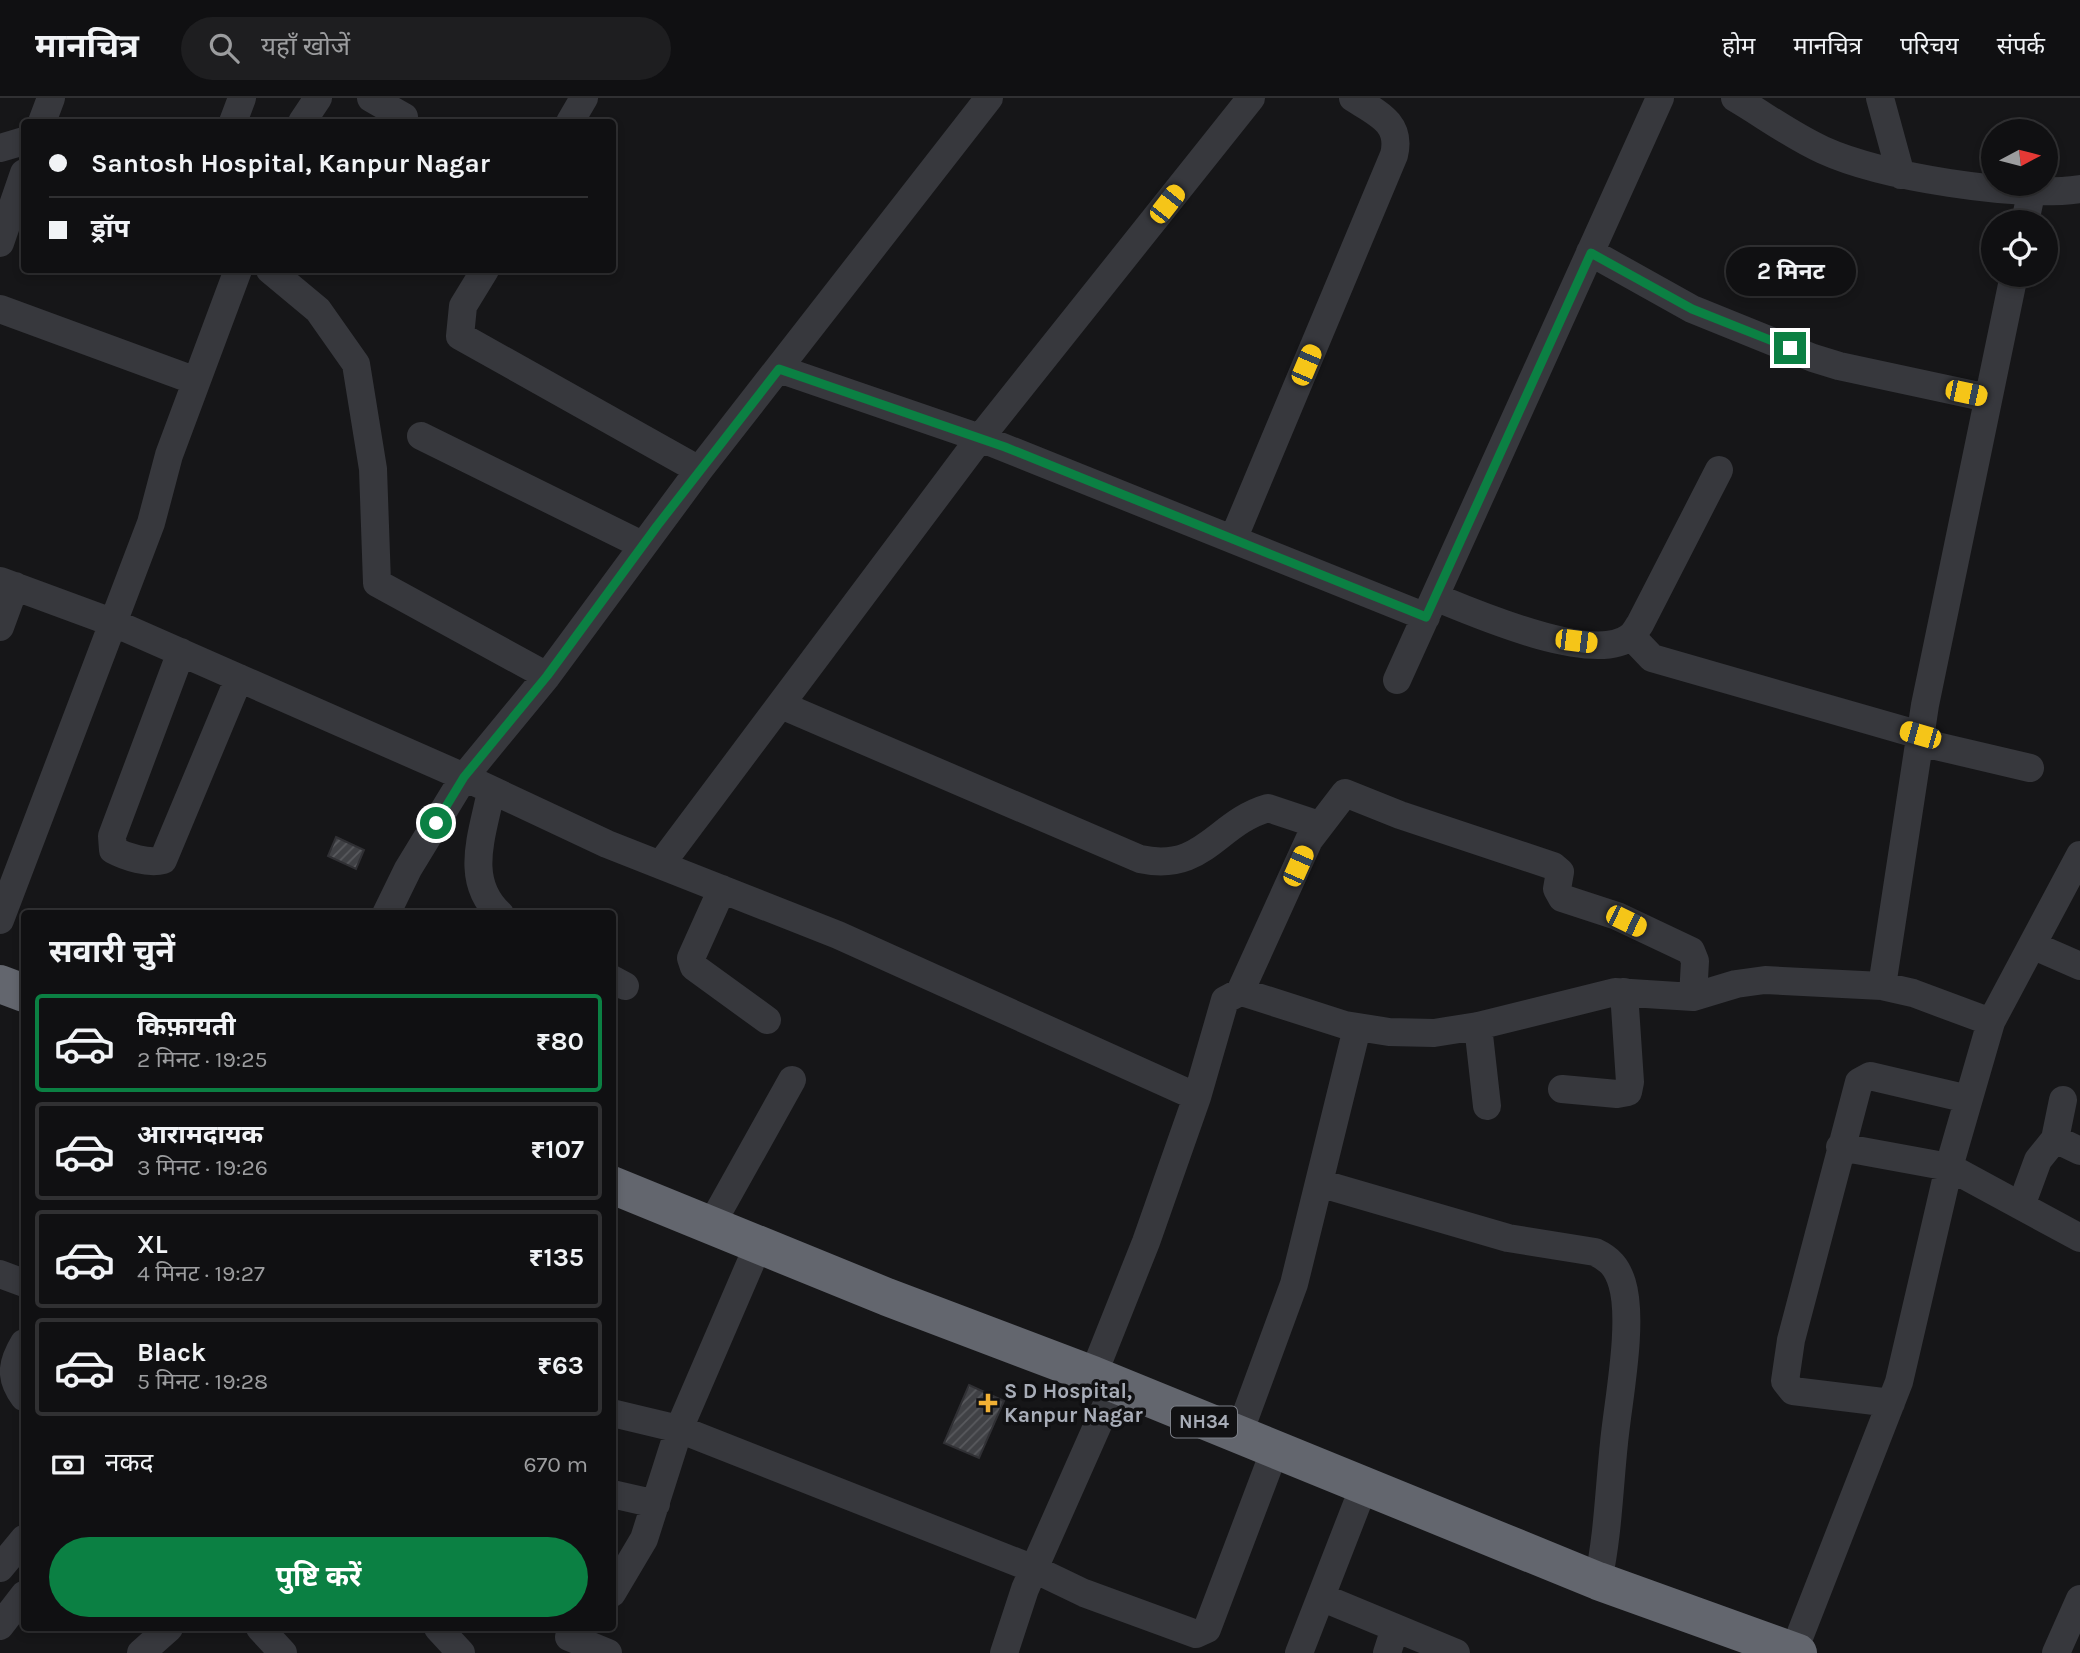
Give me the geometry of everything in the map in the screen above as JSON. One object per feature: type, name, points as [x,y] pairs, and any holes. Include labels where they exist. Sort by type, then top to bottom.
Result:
[{"type":"highway","points":[[0,964],[21,970]]},
{"type":"highway","points":[[0,984],[21,992]]},
{"type":"highway","name":"NH34","points":[[616,1187],[887,1297],[1100,1390],[1268,1468],[1589,1600],[1736,1653]]},
{"type":"highway","name":"NH34","points":[[616,1210],[1100,1390],[1238,1436],[1598,1581],[1795,1652]]},
{"type":"street","points":[[43,119],[51,98]]},
{"type":"street","points":[[234,119],[242,98]]},
{"type":"street","points":[[304,119],[318,98]]},
{"type":"street","points":[[371,98],[406,112]]},
{"type":"street","points":[[572,119],[584,98]]},
{"type":"street","points":[[388,910],[408,869],[464,777],[547,676],[699,470],[989,98]]},
{"type":"street","points":[[661,864],[980,438],[1251,98]]},
{"type":"street","points":[[1353,98],[1393,127],[1419,141]]},
{"type":"street","points":[[1397,680],[1660,98]]},
{"type":"street","points":[[1735,98],[1823,150],[1900,174],[1981,186]]},
{"type":"street","points":[[1880,98],[1900,174]]},
{"type":"street","points":[[1234,537],[1389,167],[1396,144],[1393,127]]},
{"type":"street","points":[[0,148],[21,142]]},
{"type":"street","points":[[0,243],[21,182]]},
{"type":"street","points":[[2058,189],[2080,189]]},
{"type":"street","points":[[1591,253],[1692,309],[1814,358],[1839,366],[1988,398]]},
{"type":"street","points":[[0,920],[151,523],[169,455],[236,273]]},
{"type":"street","points":[[274,273],[318,310],[356,364],[373,469],[377,583],[547,676]]},
{"type":"street","points":[[483,273],[463,306],[460,335],[699,470]]},
{"type":"street","points":[[1882,986],[1920,739],[2011,287]]},
{"type":"street","points":[[0,309],[196,381]]},
{"type":"street","points":[[779,369],[980,438],[1234,537],[1430,607],[1543,637],[1597,644],[1611,644],[1631,636],[1650,605],[1719,470]]},
{"type":"street","points":[[421,436],[642,545]]},
{"type":"street","points":[[0,627],[8,584],[114,623],[464,777],[607,844],[838,935],[1197,1097]]},
{"type":"street","points":[[1631,636],[1652,658],[1920,739],[2029,768]]},
{"type":"street","points":[[181,652],[112,836],[113,850],[121,854],[156,862],[163,860],[239,678]]},
{"type":"street","points":[[781,705],[1151,861],[1169,862],[1191,857],[1250,816],[1268,808],[1319,825]]},
{"type":"street","points":[[491,790],[478,862],[480,890],[497,910]]},
{"type":"street","points":[[1004,1653],[1100,1390],[1146,1242],[1197,1097],[1225,1000],[1240,992],[1319,825],[1345,793],[1400,815],[1553,866],[1560,872],[1557,889],[1562,898],[1617,916],[1691,951],[1695,961],[1693,997]]},
{"type":"street","points":[[1795,1652],[1899,1382],[1949,1167],[1991,1022],[2032,945],[2071,895],[2080,855]]},
{"type":"street","points":[[722,888],[691,958],[694,967],[767,1020]]},
{"type":"street","points":[[2032,945],[2080,966]]},
{"type":"street","points":[[1240,992],[1357,1028],[1434,1032],[1478,1026],[1591,996],[1624,992],[1693,997],[1748,981],[1882,986],[1913,993],[1991,1022]]},
{"type":"street","points":[[1562,1089],[1617,1094],[1628,1092],[1630,1082],[1624,992]]},
{"type":"street","points":[[1478,1026],[1487,1106]]},
{"type":"street","points":[[1238,1436],[1294,1284],[1357,1028]]},
{"type":"street","points":[[1891,1403],[1800,1393],[1787,1386],[1785,1381],[1791,1340],[1840,1147],[1863,1078],[1870,1076],[1968,1099]]},
{"type":"street","points":[[711,1224],[792,1080]]},
{"type":"street","points":[[2021,1206],[2038,1160],[2055,1139],[2063,1100]]},
{"type":"street","points":[[2055,1139],[2080,1151]]},
{"type":"street","points":[[1840,1147],[1949,1167],[2080,1238]]},
{"type":"street","points":[[1319,1183],[1508,1238],[1595,1252],[1607,1258],[1616,1268],[1626,1307],[1624,1344],[1608,1530],[1598,1581]]},
{"type":"street","points":[[616,1586],[644,1539],[679,1429],[751,1262]]},
{"type":"street","points":[[0,1274],[21,1282]]},
{"type":"street","points":[[21,1348],[14,1360],[13,1378],[21,1392]]},
{"type":"street","points":[[616,1414],[679,1429],[1034,1569],[1084,1593],[1201,1634],[1207,1629],[1268,1468]]},
{"type":"street","points":[[616,1495],[656,1504]]},
{"type":"street","points":[[1299,1653],[1357,1504]]},
{"type":"street","points":[[0,1568],[21,1543]]},
{"type":"street","points":[[1321,1597],[1391,1641],[1456,1653]]},
{"type":"street","points":[[0,1626],[21,1599]]},
{"type":"street","points":[[2056,1653],[2080,1599]]},
{"type":"street","points":[[141,1653],[166,1631]]},
{"type":"street","points":[[263,1631],[283,1653]]},
{"type":"street","points":[[441,1631],[461,1653]]},
{"type":"street","points":[[567,1639],[607,1653]]},
{"type":"building","points":[[336,837],[364,850],[356,869],[328,856]]},
{"type":"building","points":[[969,1385],[1004,1401],[979,1458],[944,1443]]},
{"type":"place","name":"S D Hospital, Kanpur Nagar","points":[[988,1403]]},
{"type":"route","points":[[436,823],[464,777],[547,676],[657,526],[779,369],[1005,447],[1426,617],[1591,253],[1692,309],[1721,318],[1790,348]]}]
